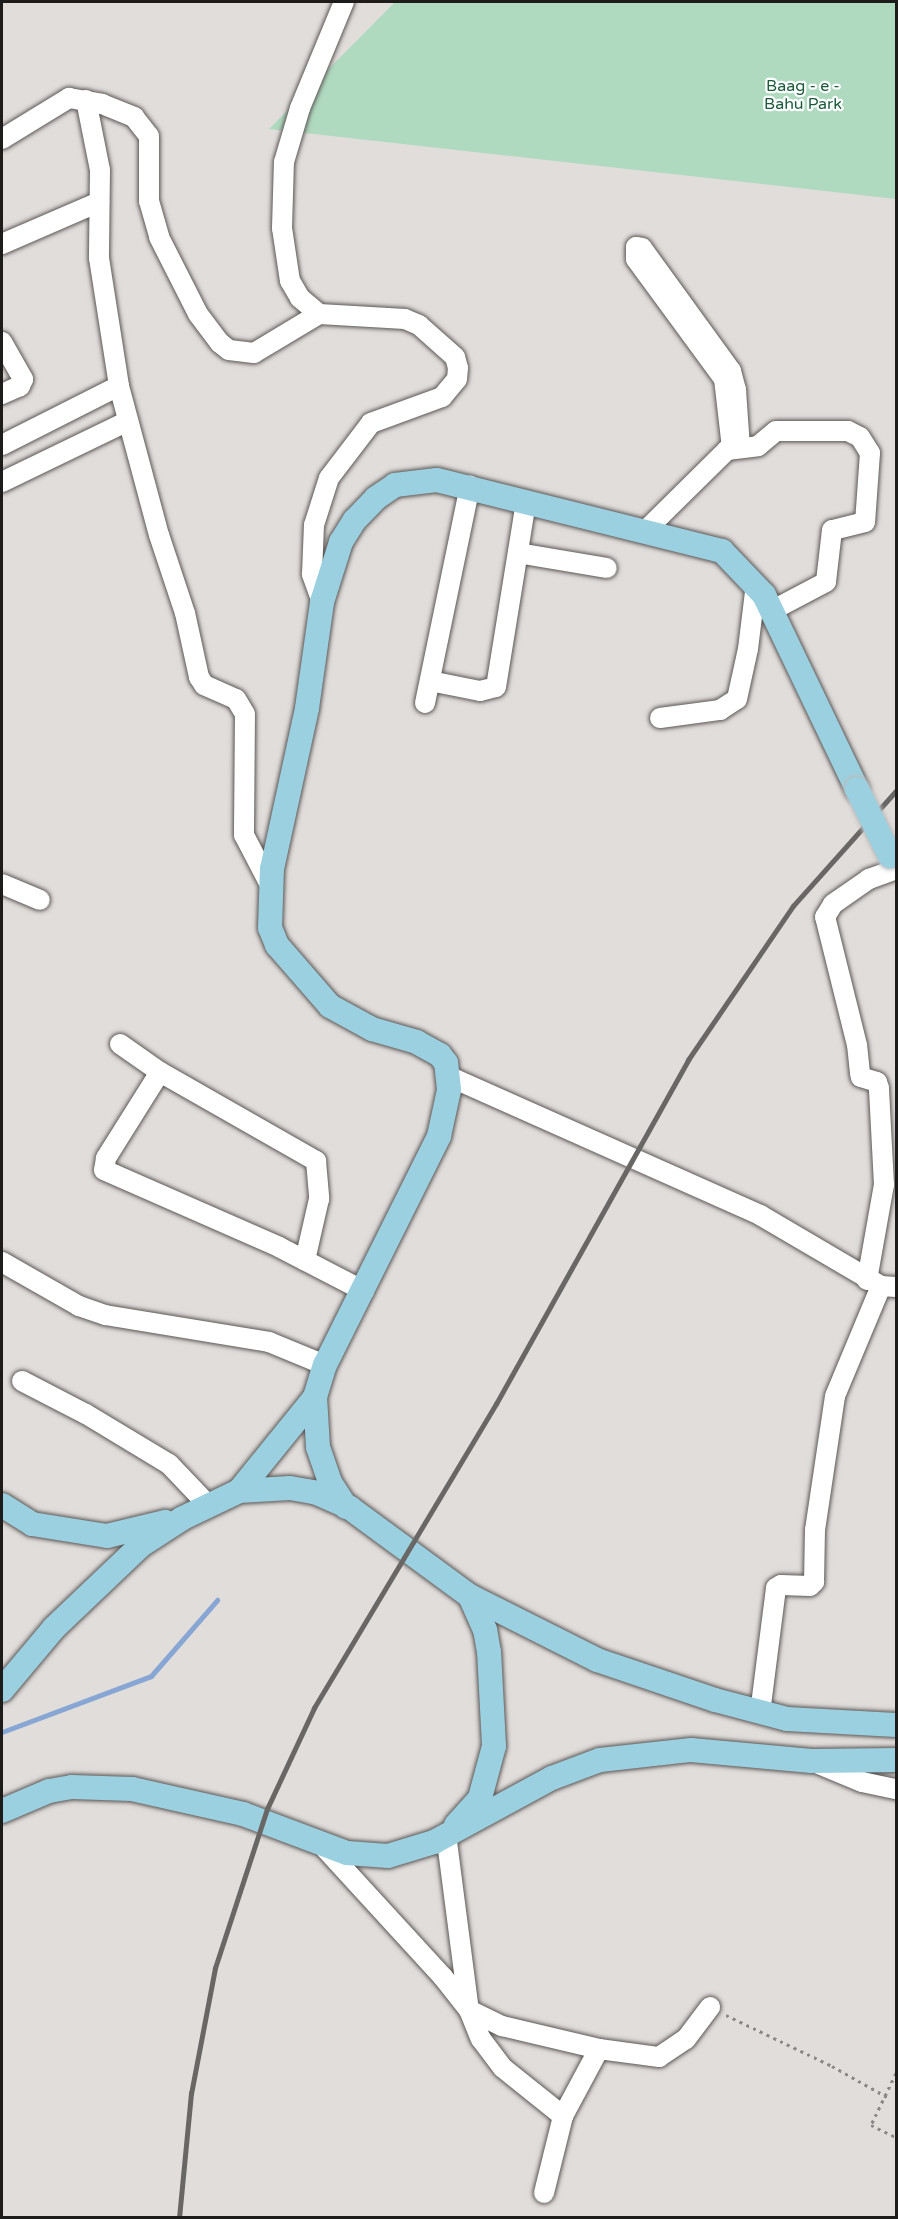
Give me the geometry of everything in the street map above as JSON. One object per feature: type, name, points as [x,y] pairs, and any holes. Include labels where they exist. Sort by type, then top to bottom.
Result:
[{"type":"main road","points":[[346,1507],[330,1482],[318,1447],[315,1397],[325,1365],[435,1145],[448,1076],[446,1063],[430,1048],[372,1029],[330,1006],[316,993],[277,945],[270,928],[270,885],[307,708],[322,602],[341,542],[376,498],[394,485],[412,481],[470,486],[711,546],[738,564],[756,584],[773,610],[894,865]]},
{"type":"main road","points":[[239,1491],[315,1397]]},
{"type":"main road","points":[[2,1690],[54,1628],[116,1566],[183,1518],[239,1491],[290,1488],[317,1492],[346,1507],[470,1596],[597,1660],[760,1713],[817,1723],[897,1725]]},
{"type":"main road","points":[[2,1506],[32,1524],[107,1536],[183,1518]]},
{"type":"main road","points":[[446,1834],[480,1798],[494,1746],[489,1652],[484,1630],[470,1596]]},
{"type":"main road","points":[[4,1807],[72,1787],[132,1789],[232,1811],[347,1853],[388,1856],[414,1850],[552,1778],[600,1760],[691,1750],[812,1761],[897,1760]]},
{"type":"street","points":[[319,314],[300,298],[285,260],[282,228],[284,162],[300,108],[344,2]]},
{"type":"street","points":[[86,100],[100,170],[99,258],[119,386],[185,613],[199,677],[222,693],[245,714],[244,835],[270,885]]},
{"type":"street","points":[[2,139],[59,101],[86,100],[134,117],[148,136],[149,201],[159,237],[193,305],[220,343],[229,350],[254,353],[319,314],[405,320],[419,325],[446,349],[458,368],[454,384],[442,397],[371,423],[329,478],[314,525],[312,574],[322,602]]},
{"type":"street","points":[[2,244],[99,202]]},
{"type":"street","points":[[636,247],[642,248],[730,370],[736,390],[736,448],[724,379],[636,259],[636,247]]},
{"type":"street","points":[[2,342],[23,378],[20,386],[2,394]]},
{"type":"street","points":[[2,445],[119,386]]},
{"type":"street","points":[[2,482],[128,421]]},
{"type":"street","points":[[646,530],[736,448],[758,446],[776,431],[848,431],[860,437],[870,453],[865,522],[832,530],[826,582],[773,610]]},
{"type":"street","points":[[425,703],[470,486]]},
{"type":"street","points":[[430,681],[480,691],[496,687],[526,501]]},
{"type":"street","points":[[518,553],[607,568]]},
{"type":"street","points":[[660,718],[720,710],[737,699],[748,649],[756,584]]},
{"type":"street","points":[[760,1713],[774,1598],[781,1585],[810,1586],[814,1582],[815,1530],[835,1396],[881,1285],[884,1185],[879,1088],[877,1082],[860,1073],[857,1045],[825,917],[833,904],[894,865]]},
{"type":"street","points":[[2,884],[40,900]]},
{"type":"street","points":[[120,1044],[160,1072],[316,1161],[319,1199],[304,1260]]},
{"type":"street","points":[[160,1072],[106,1158],[104,1170],[304,1260],[364,1291]]},
{"type":"street","points":[[448,1076],[760,1215],[881,1285]]},
{"type":"street","points":[[2,1262],[79,1306],[105,1315],[269,1342],[325,1365]]},
{"type":"street","points":[[22,1382],[87,1414],[169,1464],[208,1506]]},
{"type":"street","points":[[812,1761],[862,1782],[897,1789]]},
{"type":"street","points":[[446,1834],[469,2010],[482,2039],[496,2061],[528,2092],[563,2116]]},
{"type":"street","points":[[322,1845],[469,2010],[502,2026],[599,2049],[645,2057],[669,2053],[686,2039],[710,2007]]},
{"type":"street","points":[[544,2193],[563,2116],[599,2049]]},
{"type":"path","points":[[710,2007],[832,2066],[887,2097]]},
{"type":"path","points":[[897,2073],[871,2125],[897,2137]]},
{"type":"green space","name":"Baag - e - Bahu Park","points":[[395,2],[896,2],[896,199],[269,129]]},
{"type":"waterway","points":[[2,1732],[151,1676],[217,1600]]},
{"type":"railway","points":[[179,2218],[191,2094],[215,1968],[267,1809],[314,1708],[496,1404],[688,1060],[793,906],[896,791]]}]
